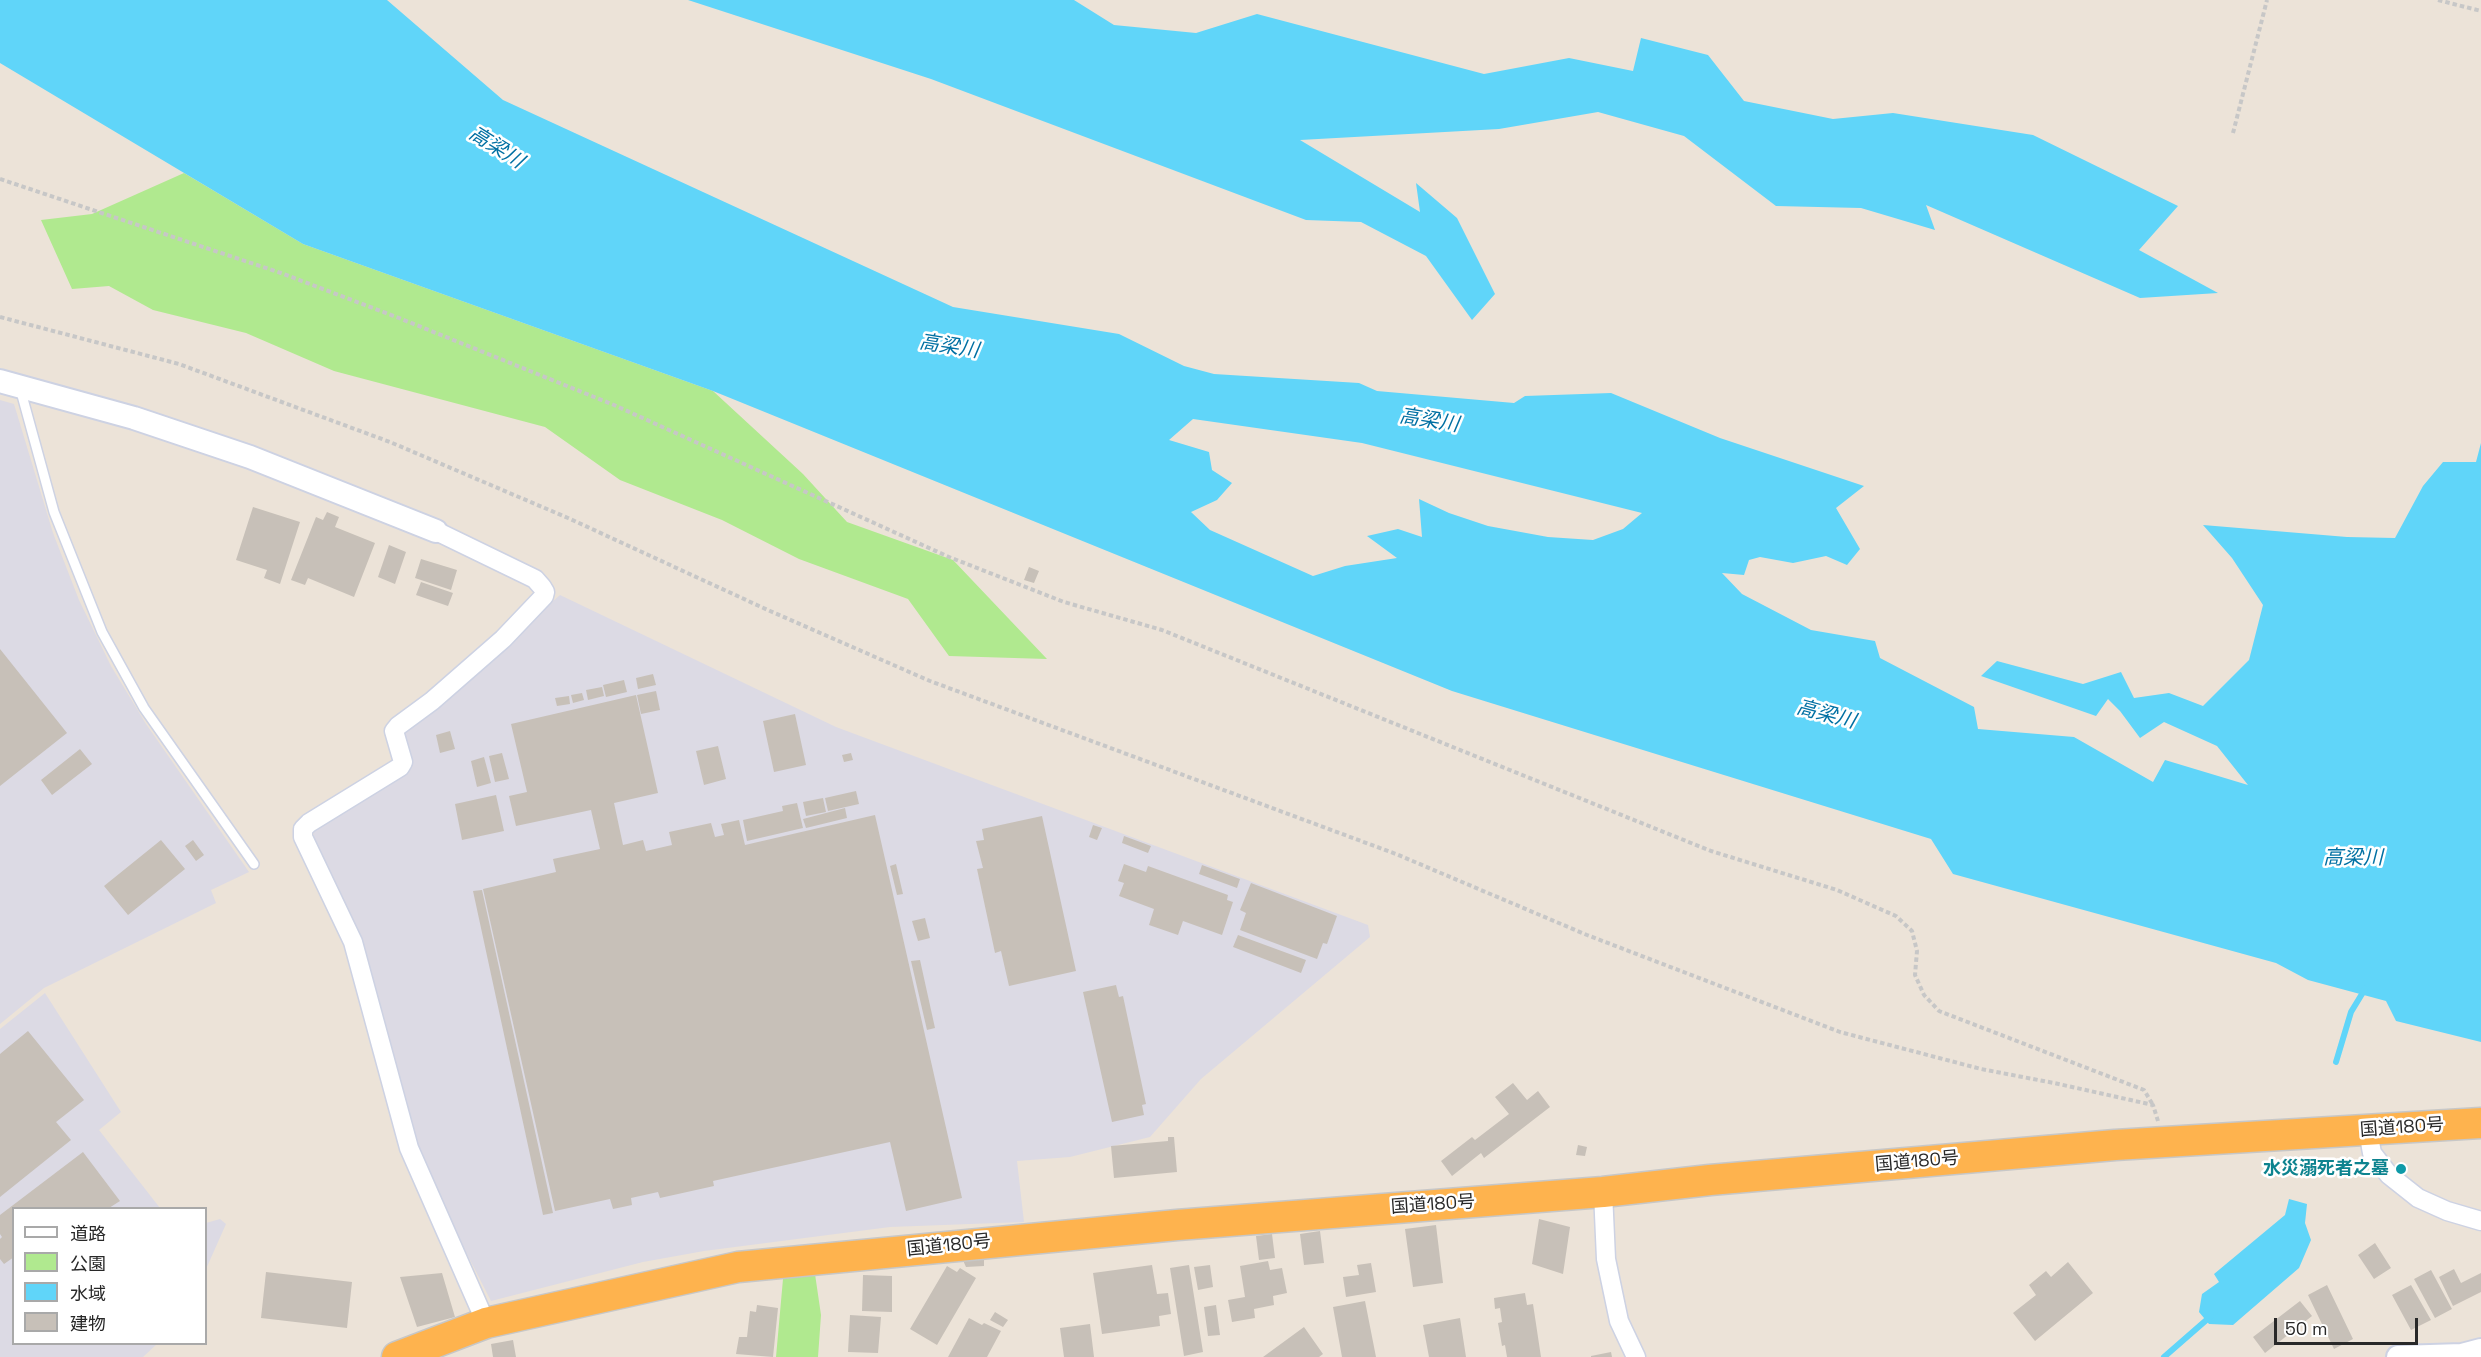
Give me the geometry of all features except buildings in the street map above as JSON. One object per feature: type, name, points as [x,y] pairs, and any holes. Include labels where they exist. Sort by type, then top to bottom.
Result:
[{"type":"highway","name":"国道180号","points":[[396,1357],[486,1323],[738,1268],[1177,1225],[1603,1192],[1710,1180],[2165,1141],[2481,1123]]},
{"type":"street","points":[[10,383],[134,418],[250,457],[436,531],[535,579],[543,586],[544,596],[503,639],[394,731],[403,762],[400,767],[309,823],[303,829],[303,837],[353,942],[409,1148],[486,1323]]},
{"type":"street","points":[[2368,1131],[2372,1153],[2389,1175],[2418,1198],[2447,1211],[2481,1221]]},
{"type":"street","points":[[1603,1192],[1606,1259],[1619,1322],[1636,1357]]},
{"type":"street","points":[[2398,1357],[2462,1355],[2481,1350]]},
{"type":"lane","points":[[10,383],[54,512],[102,632],[144,708],[254,864]]},
{"type":"path","points":[[2233,133],[2267,0]]},
{"type":"path","points":[[2438,0],[2481,11]]},
{"type":"path","points":[[0,179],[281,273],[399,318],[614,405],[949,557],[1064,602],[1162,630],[1711,851],[1837,890],[1896,916],[1912,931],[1917,951],[1915,975],[1924,994],[1940,1011],[2144,1090],[2153,1105],[2165,1141]]},
{"type":"path","points":[[0,317],[179,364],[390,442],[568,518],[770,611],[930,681],[1396,854],[1587,934],[1840,1032],[1981,1069],[2153,1105]]},
{"type":"shaded area","points":[[0,400],[14,404],[53,533],[79,600],[111,666],[146,724],[249,872],[211,890],[216,903],[44,988],[0,1024]]},
{"type":"shaded area","points":[[560,595],[836,727],[1368,925],[1370,937],[1201,1079],[1150,1137],[1070,1157],[1017,1161],[1024,1222],[890,1227],[704,1251],[643,1262],[491,1301],[420,1162],[369,965],[353,922],[313,841],[315,827],[406,771],[404,730],[419,720]]},
{"type":"shaded area","points":[[45,993],[121,1112],[99,1130],[159,1207],[12,1207],[12,1345],[156,1345],[143,1357],[0,1357],[0,1029]]},
{"type":"shaded area","points":[[220,1219],[226,1224],[207,1267],[207,1223]]},
{"type":"green space","points":[[184,173],[303,244],[713,391],[803,474],[847,522],[953,560],[1047,659],[949,656],[908,599],[799,559],[722,520],[620,480],[545,427],[334,371],[246,333],[153,310],[109,286],[72,289],[41,220],[92,214]]},
{"type":"green space","points":[[815,1274],[821,1315],[818,1357],[776,1357],[783,1279]]},
{"type":"water","name":"高梁川","points":[[0,0],[387,0],[503,100],[953,307],[1119,334],[1184,366],[1214,374],[1359,383],[1377,391],[1514,403],[1525,396],[1611,393],[1720,438],[1864,486],[1836,508],[1860,549],[1847,565],[1826,556],[1793,563],[1760,557],[1749,560],[1744,575],[1722,573],[1742,594],[1811,630],[1875,641],[1880,658],[1974,707],[1978,729],[2074,737],[2153,782],[2165,760],[2248,785],[2217,746],[2164,722],[2140,738],[2108,699],[2096,716],[1981,676],[1997,661],[2083,684],[2121,672],[2134,698],[2169,693],[2203,706],[2249,660],[2263,605],[2232,558],[2203,525],[2347,537],[2395,538],[2423,486],[2443,462],[2476,462],[2481,443],[2481,1042],[2396,1021],[2386,1001],[2308,980],[2276,963],[1953,874],[1931,839],[1452,691],[713,391],[303,244],[0,63]],"holes":[[[1193,419],[1362,443],[1642,513],[1623,529],[1593,540],[1548,537],[1488,526],[1449,513],[1419,499],[1422,537],[1398,529],[1367,536],[1397,558],[1345,566],[1313,576],[1210,530],[1191,512],[1217,500],[1232,483],[1212,470],[1209,452],[1169,440]]]},
{"type":"water","points":[[688,0],[1074,0],[1114,25],[1196,33],[1257,14],[1484,74],[1569,58],[1633,71],[1641,38],[1708,55],[1744,101],[1833,119],[1893,113],[2033,135],[2178,206],[2139,250],[2218,293],[2140,298],[1926,205],[1935,230],[1861,208],[1776,206],[1684,136],[1598,112],[1499,129],[1300,140],[1420,212],[1416,183],[1457,218],[1495,294],[1472,320],[1426,256],[1361,222],[1306,220],[931,79]]},
{"type":"water","points":[[2289,1199],[2307,1204],[2305,1223],[2311,1240],[2299,1268],[2233,1325],[2209,1324],[2199,1312],[2202,1294],[2219,1282],[2214,1274],[2285,1215]]},
{"type":"waterway","points":[[2336,1062],[2351,1012],[2365,989]]},
{"type":"waterway","points":[[2164,1357],[2211,1316]]},
{"type":"place","name":"水災溺死者之墓","points":[[2401,1169]]}]
